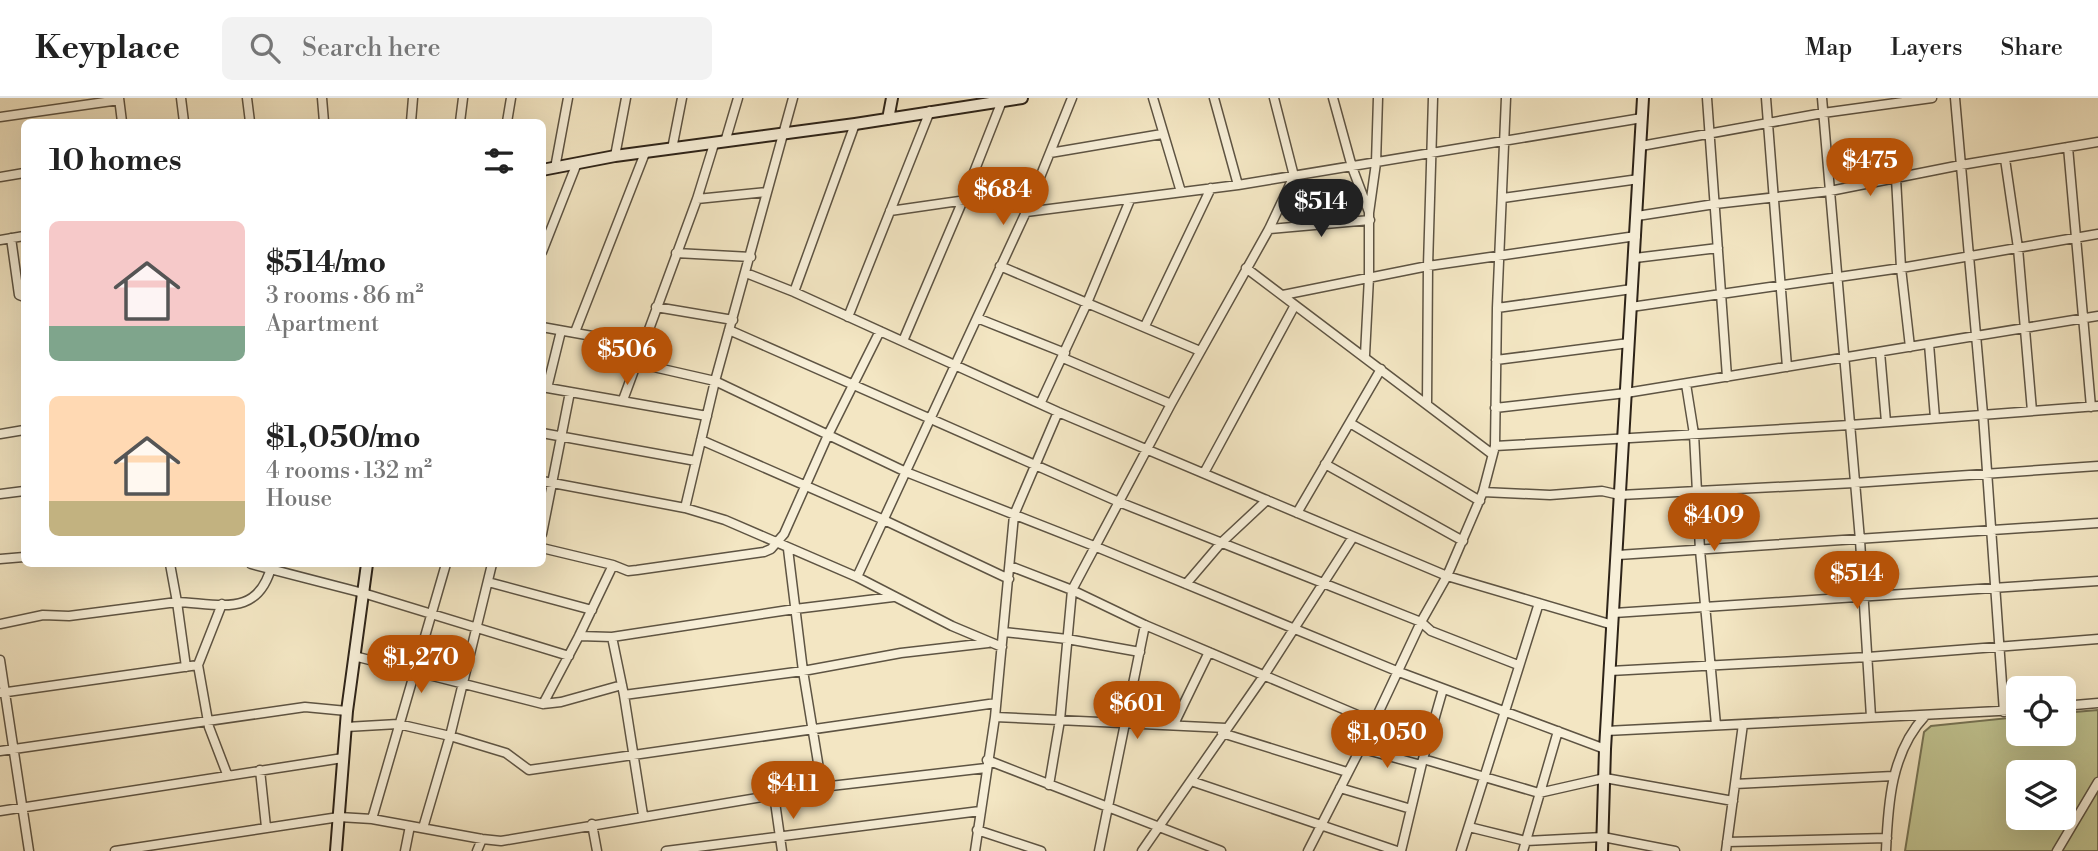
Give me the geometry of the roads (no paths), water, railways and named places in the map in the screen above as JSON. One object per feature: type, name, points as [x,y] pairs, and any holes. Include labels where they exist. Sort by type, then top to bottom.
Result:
[{"type":"street","points":[[181,98],[184,119]]},
{"type":"street","points":[[247,98],[250,119]]},
{"type":"street","points":[[322,98],[324,119]]},
{"type":"street","points":[[411,119],[413,98]]},
{"type":"street","points":[[460,119],[463,98]]},
{"type":"street","points":[[508,119],[511,98]]},
{"type":"street","points":[[555,168],[568,98]]},
{"type":"street","points":[[615,156],[626,98]]},
{"type":"street","points":[[672,149],[682,98]]},
{"type":"street","points":[[623,400],[676,253],[737,98]]},
{"type":"street","points":[[685,508],[715,381],[793,98]]},
{"type":"street","points":[[888,120],[892,98]]},
{"type":"street","points":[[546,169],[615,156],[888,120],[954,103],[1022,98]]},
{"type":"street","points":[[857,577],[1026,212],[1072,98]]},
{"type":"street","points":[[1153,98],[1181,192]]},
{"type":"street","points":[[1214,98],[1238,185]]},
{"type":"street","points":[[1049,785],[1060,720],[1072,590],[1171,404],[1269,229],[1294,176],[1274,98]]},
{"type":"street","points":[[1333,98],[1369,217]]},
{"type":"street","points":[[1365,355],[1369,217],[1376,163],[1378,98]]},
{"type":"street","points":[[1427,403],[1433,98]]},
{"type":"street","points":[[1308,851],[1374,723],[1421,622],[1447,576],[1483,492],[1493,450],[1506,98]]},
{"type":"street","points":[[1602,851],[1605,749],[1643,98]]},
{"type":"street","points":[[1707,98],[1727,377]]},
{"type":"street","points":[[1766,98],[1787,367]]},
{"type":"street","points":[[1822,98],[1860,540],[1871,717]]},
{"type":"street","points":[[1641,146],[1884,101],[1932,98]]},
{"type":"street","points":[[1606,731],[2004,712],[1983,414],[1955,98]]},
{"type":"street","points":[[0,117],[119,99],[122,119]]},
{"type":"street","points":[[903,341],[1006,100]]},
{"type":"street","points":[[848,317],[930,111]]},
{"type":"street","points":[[1026,212],[1238,185],[1642,118]]},
{"type":"street","points":[[794,292],[855,124]]},
{"type":"street","points":[[1050,153],[1162,134]]},
{"type":"street","points":[[1637,216],[1830,191],[2098,142]]},
{"type":"street","points":[[1246,268],[1493,450],[1625,438],[2094,407],[2083,319],[2068,147]]},
{"type":"street","points":[[575,332],[645,153]]},
{"type":"street","points":[[2005,159],[2018,248],[2032,411]]},
{"type":"street","points":[[546,242],[577,163]]},
{"type":"street","points":[[0,177],[21,174]]},
{"type":"street","points":[[1503,198],[1639,178]]},
{"type":"street","points":[[1896,178],[1901,268],[1910,347]]},
{"type":"street","points":[[1145,326],[1211,188]]},
{"type":"street","points":[[890,211],[1035,190]]},
{"type":"street","points":[[697,199],[767,192]]},
{"type":"street","points":[[1041,402],[1087,303],[1130,200]]},
{"type":"street","points":[[1269,229],[1369,217]]},
{"type":"street","points":[[1631,307],[1901,268],[2098,234]]},
{"type":"street","points":[[0,240],[21,236]]},
{"type":"street","points":[[1283,295],[1428,266],[1636,236]]},
{"type":"street","points":[[11,238],[21,296]]},
{"type":"street","points":[[1635,258],[1718,248]]},
{"type":"street","points":[[676,253],[751,257]]},
{"type":"street","points":[[1000,266],[1200,351]]},
{"type":"street","points":[[746,273],[1041,402],[1058,412],[1353,537],[1447,576],[1539,603],[1613,619],[1705,607],[2098,581]]},
{"type":"street","points":[[1497,308],[1632,289]]},
{"type":"street","points":[[1204,473],[1295,305]]},
{"type":"street","points":[[656,307],[733,320]]},
{"type":"street","points":[[1495,408],[1686,384],[2098,316]]},
{"type":"street","points":[[977,318],[1171,404]]},
{"type":"street","points":[[546,328],[642,345]]},
{"type":"street","points":[[729,330],[1119,502],[1421,622],[1431,631],[1518,665]]},
{"type":"street","points":[[546,384],[561,331]]},
{"type":"street","points":[[546,549],[628,571],[764,552],[778,543],[880,331]]},
{"type":"street","points":[[1496,360],[1629,343]]},
{"type":"street","points":[[1929,344],[1935,418]]},
{"type":"street","points":[[1880,352],[1886,422]]},
{"type":"street","points":[[636,363],[715,381],[906,472],[1443,689],[1605,749]]},
{"type":"street","points":[[1297,513],[1381,369]]},
{"type":"street","points":[[1686,384],[1694,434],[1700,550],[1716,725]]},
{"type":"street","points":[[546,387],[707,416]]},
{"type":"street","points":[[570,392],[561,436],[547,482],[685,508],[725,520],[857,577],[893,597],[1002,647]]},
{"type":"street","points":[[975,851],[995,717],[1014,515],[1058,412]]},
{"type":"street","points":[[1350,423],[1480,501]]},
{"type":"street","points":[[0,434],[21,430]]},
{"type":"street","points":[[546,434],[696,461]]},
{"type":"street","points":[[701,440],[884,520],[1009,579]]},
{"type":"street","points":[[1325,464],[1464,541]]},
{"type":"street","points":[[1483,492],[1550,495],[1602,491],[1620,495],[1854,483],[2098,466]]},
{"type":"street","points":[[0,495],[21,492]]},
{"type":"street","points":[[1186,584],[1221,543],[1267,500]]},
{"type":"street","points":[[1618,555],[2098,523]]},
{"type":"street","points":[[1142,851],[1263,677],[1353,537]]},
{"type":"street","points":[[788,549],[821,787]]},
{"type":"street","points":[[0,559],[21,557]]},
{"type":"street","points":[[543,704],[613,565]]},
{"type":"street","points":[[1010,566],[1072,590],[1263,677],[1374,723]]},
{"type":"street","points":[[171,567],[186,667]]},
{"type":"street","points":[[0,624],[43,615],[69,616],[177,602],[222,604],[249,601],[257,597],[272,567]]},
{"type":"street","points":[[275,567],[569,656]]},
{"type":"street","points":[[336,851],[347,711],[367,567]]},
{"type":"street","points":[[372,819],[445,567]]},
{"type":"street","points":[[423,828],[450,736],[491,567]]},
{"type":"street","points":[[488,582],[592,610]]},
{"type":"street","points":[[579,636],[612,637],[893,597]]},
{"type":"street","points":[[1461,851],[1539,603]]},
{"type":"street","points":[[222,604],[198,665],[208,722],[227,775]]},
{"type":"street","points":[[1099,851],[1145,625]]},
{"type":"street","points":[[1004,632],[1067,639],[1140,652]]},
{"type":"street","points":[[612,637],[643,816]]},
{"type":"street","points":[[1610,671],[1868,657],[2098,639]]},
{"type":"street","points":[[624,695],[803,671],[901,653],[990,643]]},
{"type":"street","points":[[1174,724],[1209,652]]},
{"type":"street","points":[[354,656],[414,669],[543,704],[561,702],[622,685]]},
{"type":"street","points":[[0,660],[2,693],[29,851]]},
{"type":"street","points":[[2,693],[198,665]]},
{"type":"street","points":[[1191,781],[1399,851],[1443,689]]},
{"type":"street","points":[[346,727],[398,724],[450,736],[506,753],[515,758],[524,769],[529,770],[996,703]]},
{"type":"street","points":[[2076,705],[2098,703]]},
{"type":"street","points":[[0,751],[305,707],[347,711]]},
{"type":"street","points":[[1886,851],[1893,775],[1911,733],[1925,716]]},
{"type":"street","points":[[995,717],[1174,724],[1224,731],[1347,772]]},
{"type":"street","points":[[1744,724],[1726,846],[1886,838]]},
{"type":"street","points":[[1523,851],[1558,731]]},
{"type":"street","points":[[1360,748],[1483,775],[1539,793],[1605,778],[1733,801]]},
{"type":"street","points":[[0,811],[343,758]]},
{"type":"street","points":[[115,851],[339,817],[372,819],[501,841],[821,787],[987,764],[1107,805],[1221,851]]},
{"type":"street","points":[[260,770],[266,827]]},
{"type":"street","points":[[1735,784],[1893,775]]},
{"type":"street","points":[[2057,851],[2098,782]]},
{"type":"street","points":[[1340,788],[1411,809]]},
{"type":"street","points":[[774,795],[782,851]]},
{"type":"street","points":[[666,851],[981,811]]},
{"type":"street","points":[[592,824],[597,851]]},
{"type":"street","points":[[405,851],[410,825]]},
{"type":"street","points":[[1469,827],[1526,841],[1603,837],[1675,851]]},
{"type":"street","points":[[977,830],[1041,851]]},
{"type":"street","points":[[478,851],[482,839]]},
{"type":"street","points":[[501,841],[502,851]]}]
